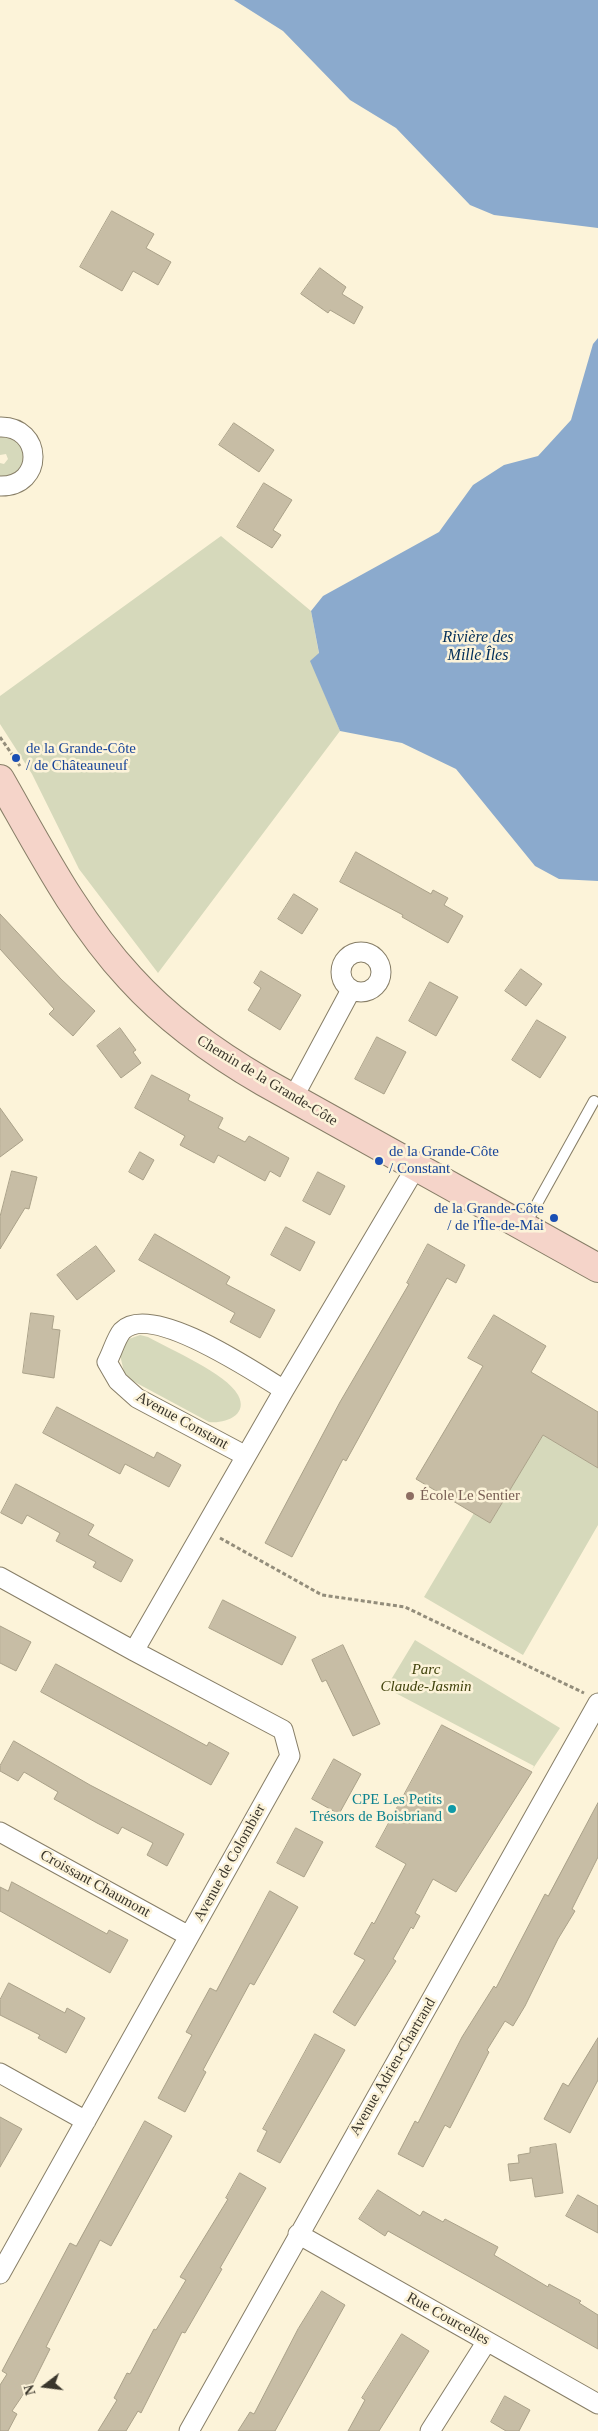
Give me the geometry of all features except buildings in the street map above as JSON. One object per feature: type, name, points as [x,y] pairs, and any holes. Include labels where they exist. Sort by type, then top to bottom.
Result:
[{"type":"main road","name":"Chemin de la Grande-Côte","points":[[12,775],[74,905],[130,978],[198,1041],[231,1063],[598,1268]]},
{"type":"street","points":[[0,427],[11,428],[24,435],[29,441],[33,454],[30,469],[21,482],[14,485],[0,486]]},
{"type":"street","points":[[293,1098],[351,990]]},
{"type":"street","name":"Avenue Constant","points":[[134,1652],[284,1390],[416,1167]]},
{"type":"street","name":"Avenue Constant","points":[[246,1456],[137,1398],[118,1381],[107,1362],[123,1330],[142,1322],[165,1326],[220,1350],[284,1390]]},
{"type":"street","name":"Avenue de Colombier","points":[[0,1577],[134,1652],[283,1730],[290,1756],[0,2274]]},
{"type":"street","name":"Avenue Adrien-Chartrand","points":[[188,2431],[594,1699]]},
{"type":"street","name":"Croissant Chaumont","points":[[0,1832],[189,1936]]},
{"type":"street","points":[[0,2073],[86,2121]]},
{"type":"street","name":"Rue Courcelles","points":[[298,2234],[598,2404]]},
{"type":"street","points":[[430,2431],[487,2341]]},
{"type":"lane","points":[[524,1227],[594,1101]]},
{"type":"path","points":[[0,738],[12,775]]},
{"type":"path","points":[[204,1529],[322,1595],[405,1607],[594,1699]]},
{"type":"green space","points":[[3,434],[20,441],[25,459],[19,474],[0,477],[0,463],[4,464],[8,459],[6,454],[0,455],[0,435]]},
{"type":"green space","points":[[221,536],[311,611],[319,654],[311,661],[340,731],[158,973],[79,869],[32,774],[0,724],[0,696]]},
{"type":"green space","points":[[140,1335],[148,1337],[183,1355],[222,1378],[238,1395],[241,1402],[238,1413],[228,1420],[209,1422],[131,1380],[124,1372],[120,1355],[126,1340]]},
{"type":"green space","points":[[543,1435],[598,1468],[598,1525],[523,1655],[424,1597],[474,1513],[490,1523]]},
{"type":"green space","name":"Parc Claude-Jasmin","points":[[415,1640],[560,1728],[532,1770],[534,1766],[386,1688]]},
{"type":"water","points":[[234,0],[598,0],[598,228],[494,215],[470,205],[396,128],[350,100],[283,31]]},
{"type":"water","name":"Rivière des Mille Îles","points":[[598,338],[598,881],[559,879],[535,866],[456,769],[402,743],[340,731],[310,661],[319,653],[311,611],[323,596],[439,532],[473,485],[504,465],[538,456],[571,420],[593,344]]},
{"type":"place","name":"de la Grande-Côte / de Châteauneuf","points":[[16,758]]},
{"type":"place","name":"de la Grande-Côte / Constant","points":[[379,1161]]},
{"type":"place","name":"de la Grande-Côte / de l'Île-de-Mai","points":[[554,1218]]},
{"type":"place","name":"École Le Sentier","points":[[410,1496]]},
{"type":"place","name":"CPE Les Petits Trésors de Boisbriand","points":[[452,1809]]}]
